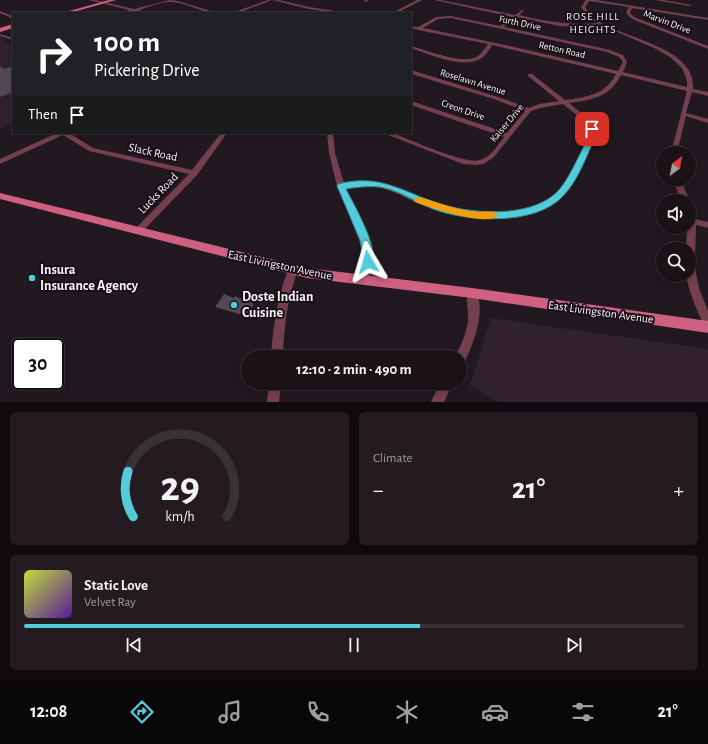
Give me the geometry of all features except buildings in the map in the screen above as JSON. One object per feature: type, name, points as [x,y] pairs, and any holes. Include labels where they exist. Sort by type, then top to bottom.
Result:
[{"type":"main road","points":[[68,12],[114,0]]},
{"type":"main road","points":[[0,30],[12,26]]},
{"type":"main road","name":"East Livingston Avenue","points":[[0,196],[293,270],[364,281],[472,293],[708,328]]},
{"type":"street","points":[[91,0],[143,12]]},
{"type":"street","points":[[237,12],[271,0]]},
{"type":"street","points":[[274,0],[309,8],[340,12]]},
{"type":"street","points":[[396,12],[420,0]]},
{"type":"street","points":[[436,0],[568,26],[601,24]]},
{"type":"street","points":[[676,146],[689,90],[690,81],[688,74],[680,64],[668,54],[601,24],[589,17],[584,10],[584,5],[589,0],[708,19]]},
{"type":"street","points":[[657,0],[690,5]]},
{"type":"street","points":[[687,16],[692,0]]},
{"type":"street","points":[[124,12],[159,2],[171,1],[211,12]]},
{"type":"street","name":"Marvin Drive","points":[[631,7],[628,12],[634,18],[708,48]]},
{"type":"street","points":[[303,12],[309,8]]},
{"type":"street","points":[[500,28],[522,11]]},
{"type":"street","points":[[0,12],[12,18]]},
{"type":"street","name":"Furth Drive","points":[[418,29],[434,19],[443,17],[454,18],[608,51],[621,56]]},
{"type":"street","name":"Retton Road","points":[[412,27],[492,43],[708,94]]},
{"type":"street","points":[[0,30],[8,33],[12,38]]},
{"type":"street","points":[[0,36],[12,38]]},
{"type":"street","points":[[412,47],[456,59],[471,60],[481,56],[492,43]]},
{"type":"street","name":"Kaiser Drive","points":[[389,134],[456,160],[470,163],[483,162],[488,160],[529,110],[539,106],[580,100],[602,94],[614,84],[625,62],[621,56]]},
{"type":"street","name":"Roselawn Avenue","points":[[412,72],[496,98],[529,110]]},
{"type":"street","points":[[341,186],[366,184],[389,187],[438,207],[476,215],[517,214],[549,203],[560,195],[567,185],[591,138],[592,129],[590,125],[530,75]]},
{"type":"street","name":"Creon Drive","points":[[412,103],[508,136]]},
{"type":"street","points":[[684,114],[708,121]]},
{"type":"street","points":[[0,162],[14,154],[61,134]]},
{"type":"street","name":"Slack Road","points":[[65,134],[91,150],[194,172]]},
{"type":"street","name":"Lucks Road","points":[[138,231],[208,157],[223,134]]},
{"type":"street","points":[[330,134],[332,152],[341,186],[367,247],[368,262],[364,281]]},
{"type":"street","points":[[696,222],[708,225]]},
{"type":"street","points":[[691,234],[690,271],[699,304],[708,323]]},
{"type":"street","points":[[277,350],[284,291],[293,270]]},
{"type":"street","points":[[465,350],[469,343],[474,320],[475,310],[472,293]]},
{"type":"street","points":[[273,402],[274,390]]},
{"type":"street","points":[[437,402],[443,390]]},
{"type":"shaded area","points":[[0,37],[12,45],[12,52],[9,54],[12,56],[12,124],[0,129]]},
{"type":"shaded area","points":[[491,318],[708,349],[708,402],[497,402],[470,385]]},
{"type":"slow traffic","points":[[419,200],[454,211],[476,215],[493,215]]},
{"type":"place","name":"Insura Insurance Agency","points":[[32,278]]},
{"type":"place","name":"Doste Indian Cuisine","points":[[234,305]]},
{"type":"district","name":"ROSE HILL HEIGHTS","points":[[593,22]]},
{"type":"route","points":[[368,262],[365,240],[341,186],[366,184],[389,187],[438,207],[476,215],[497,216],[517,214],[549,203],[560,195],[567,185],[591,138],[592,129]]}]
